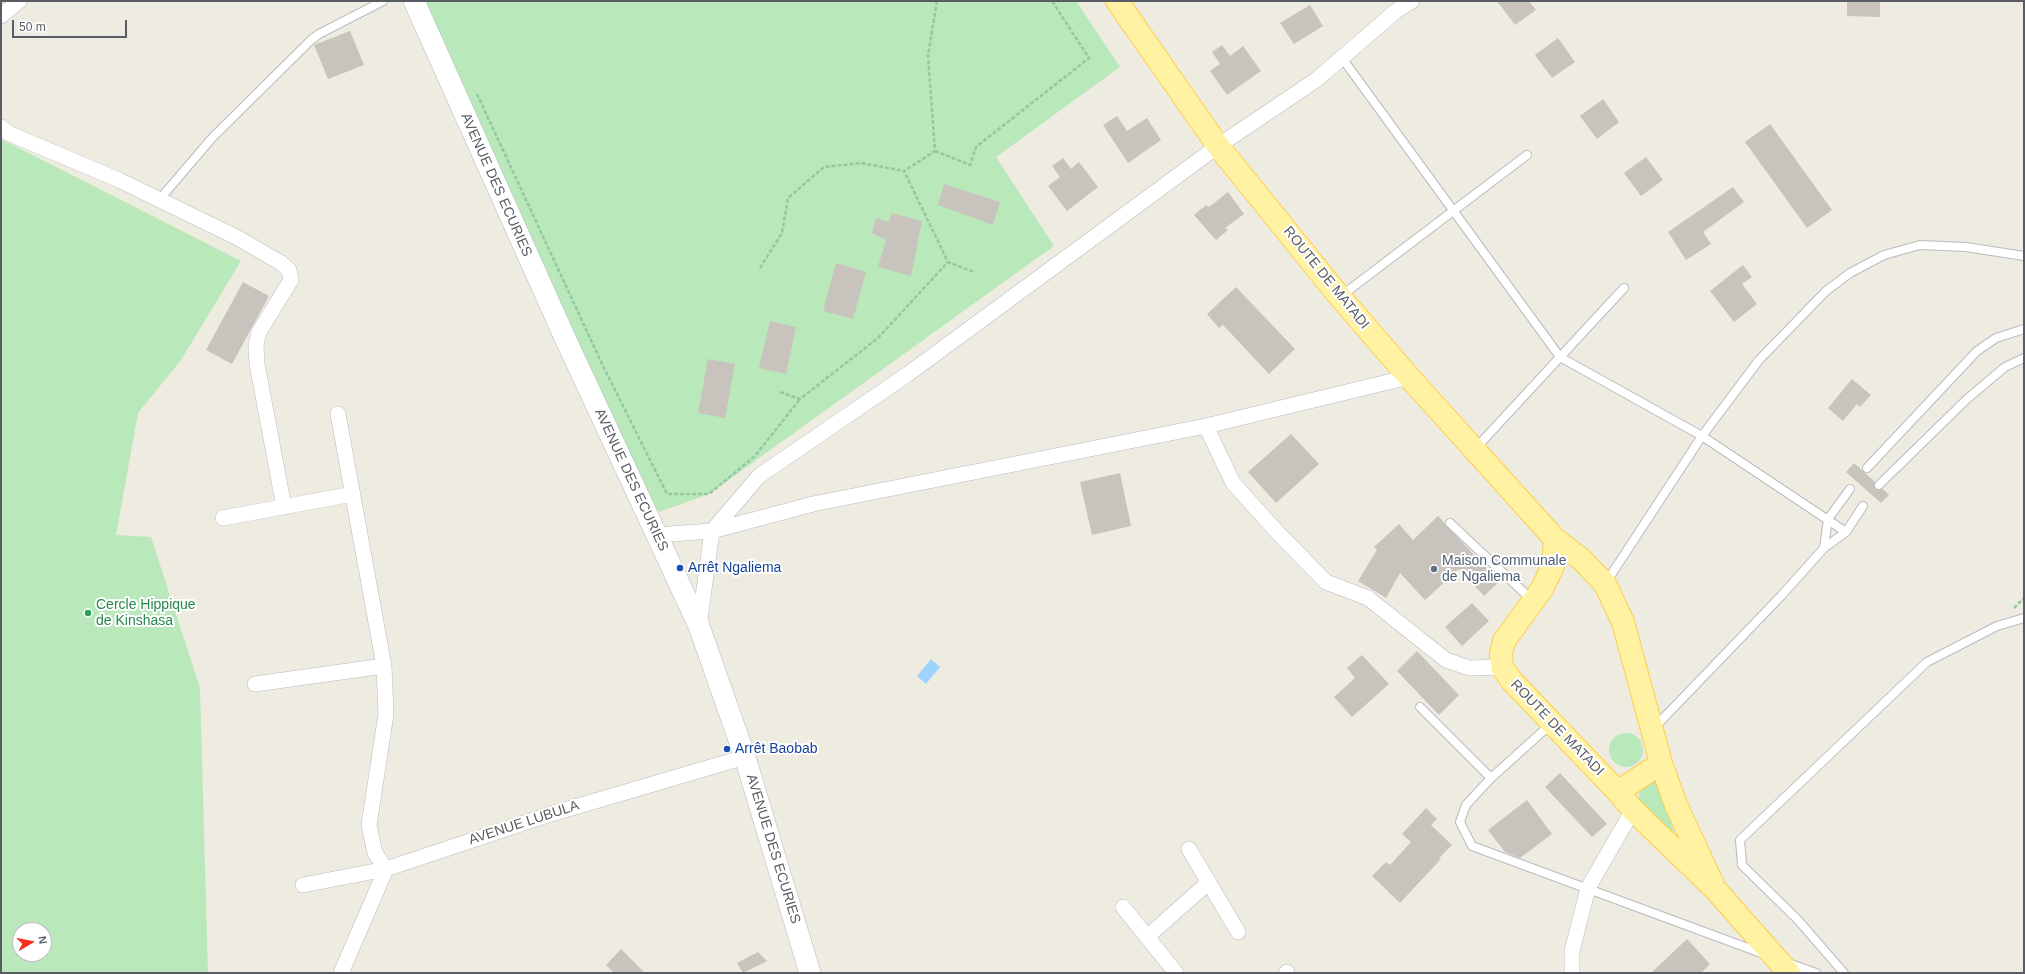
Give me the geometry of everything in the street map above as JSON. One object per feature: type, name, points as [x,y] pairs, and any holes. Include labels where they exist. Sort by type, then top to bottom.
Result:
[{"type":"main road","name":"ROUTE DE MATADI","points":[[1117,1],[1218,146],[1340,297],[1409,377],[1554,539],[1582,560],[1605,584],[1624,622],[1661,763],[1676,805],[1715,889]]},
{"type":"main road","name":"ROUTE DE MATADI","points":[[1554,539],[1553,566],[1542,589],[1504,641],[1501,654],[1502,667],[1511,680],[1551,724],[1618,792],[1633,810],[1715,889],[1789,973]]},
{"type":"main road","points":[[1618,792],[1661,763]]},
{"type":"street","points":[[1,16],[19,1]]},
{"type":"street","name":"AVENUE DES ECURIES","points":[[414,1],[565,338],[699,626],[745,757],[810,973]]},
{"type":"street","points":[[699,626],[712,532],[759,476],[908,374],[1218,146],[1316,80],[1396,11],[1412,1]]},
{"type":"street","points":[[1,127],[8,132],[119,180],[238,238],[281,263],[289,270],[291,280],[259,332],[256,345],[257,364],[284,507]]},
{"type":"street","points":[[657,536],[712,532],[813,504],[1206,426],[1409,377]]},
{"type":"street","points":[[338,414],[384,666],[386,714],[369,825],[375,853],[386,869],[341,973]]},
{"type":"street","points":[[1206,426],[1233,483],[1278,533],[1326,582],[1368,598],[1446,660],[1469,668],[1502,667]]},
{"type":"street","points":[[223,518],[353,494]]},
{"type":"street","points":[[255,684],[384,666]]},
{"type":"street","name":"AVENUE LUBULA","points":[[303,885],[386,869],[551,814],[745,757]]},
{"type":"street","points":[[1572,973],[1572,951],[1588,888],[1633,810]]},
{"type":"street","points":[[1189,849],[1238,932]]},
{"type":"street","points":[[1147,937],[1208,883]]},
{"type":"street","points":[[1123,908],[1176,973]]},
{"type":"lane","points":[[159,200],[212,138],[311,40],[319,34],[383,1]]},
{"type":"lane","points":[[1342,58],[1560,357],[1702,436],[1846,532]]},
{"type":"lane","points":[[1340,297],[1527,155]]},
{"type":"lane","points":[[1605,584],[1702,436],[1759,360],[1826,291],[1850,273],[1884,255],[1920,245],[1966,247],[2024,256]]},
{"type":"lane","points":[[1475,450],[1624,288]]},
{"type":"lane","points":[[1867,468],[1977,351],[1996,338],[2024,329]]},
{"type":"lane","points":[[1879,485],[1967,399],[2005,367],[2024,358]]},
{"type":"lane","points":[[1824,548],[1828,520],[1850,489]]},
{"type":"lane","points":[[1653,729],[1781,596],[1824,548],[1846,532],[1862,506]]},
{"type":"lane","points":[[1450,523],[1533,601]]},
{"type":"lane","points":[[1844,973],[1798,920],[1742,865],[1740,840],[1927,662],[1997,626],[2024,618]]},
{"type":"lane","points":[[1420,707],[1491,778]]},
{"type":"lane","points":[[1551,724],[1491,778],[1466,805],[1460,822],[1472,846],[1816,973]]},
{"type":"path","points":[[935,152],[928,56],[937,1]]},
{"type":"path","points":[[935,152],[970,165],[976,147],[1090,58],[1052,1]]},
{"type":"path","points":[[477,93],[603,366],[667,494],[709,494],[754,456],[800,399],[878,338],[948,262]]},
{"type":"path","points":[[760,268],[782,233],[788,198],[824,167],[861,162],[904,171],[935,152]]},
{"type":"path","points":[[904,171],[948,262],[974,272]]},
{"type":"path","points":[[780,392],[800,399]]},
{"type":"green space","points":[[424,1],[1076,1],[1120,67],[996,157],[1054,246],[709,494],[659,512],[632,469]]},
{"type":"green space","name":"Cercle Hippique de Kinshasa","points":[[1,139],[241,261],[181,360],[138,413],[116,535],[151,537],[200,688],[208,973],[1,973]]},
{"type":"green space","points":[[1623,733],[1629,733],[1633,734],[1640,740],[1643,750],[1642,757],[1636,764],[1629,767],[1623,767],[1619,766],[1612,760],[1609,753],[1609,747],[1610,743],[1616,736]]},
{"type":"green space","points":[[1650,779],[1660,780],[1677,845],[1638,803],[1640,789]]},
{"type":"water","points":[[931,659],[940,667],[926,684],[917,676]]},
{"type":"building","points":[[1497,1],[1529,1],[1536,10],[1515,25]]},
{"type":"building","points":[[1847,1],[1880,1],[1880,17],[1847,16]]},
{"type":"building","points":[[1310,5],[1323,26],[1294,44],[1280,23]]},
{"type":"building","points":[[350,31],[364,65],[328,79],[314,45]]},
{"type":"building","points":[[1558,38],[1575,62],[1552,78],[1535,55]]},
{"type":"building","points":[[1222,45],[1230,56],[1243,46],[1261,71],[1227,95],[1210,71],[1220,64],[1212,52]]},
{"type":"building","points":[[1603,99],[1619,122],[1597,139],[1580,116]]},
{"type":"building","points":[[1117,116],[1127,131],[1147,118],[1161,140],[1128,163],[1103,125]]},
{"type":"building","points":[[1770,124],[1832,210],[1807,228],[1745,142]]},
{"type":"building","points":[[1646,157],[1663,180],[1641,196],[1624,173]]},
{"type":"building","points":[[1063,158],[1071,169],[1079,162],[1098,187],[1067,211],[1048,186],[1060,177],[1052,166]]},
{"type":"building","points":[[944,184],[1000,202],[993,225],[938,205]]},
{"type":"building","points":[[1733,187],[1744,202],[1703,232],[1711,244],[1686,260],[1668,232]]},
{"type":"building","points":[[1228,192],[1244,214],[1225,228],[1228,230],[1216,240],[1194,215],[1206,205],[1209,207]]},
{"type":"building","points":[[892,213],[922,221],[911,276],[878,267],[886,240],[872,233],[876,218],[889,222]]},
{"type":"building","points":[[836,263],[866,272],[853,319],[823,311]]},
{"type":"building","points":[[1743,265],[1752,277],[1742,284],[1757,304],[1734,322],[1710,291]]},
{"type":"building","points":[[243,282],[269,296],[232,364],[206,350]]},
{"type":"building","points":[[1236,287],[1295,349],[1269,374],[1223,325],[1219,328],[1207,314]]},
{"type":"building","points":[[770,321],[796,327],[786,374],[759,368]]},
{"type":"building","points":[[708,359],[735,364],[725,418],[698,413]]},
{"type":"building","points":[[1852,379],[1871,395],[1860,407],[1857,404],[1843,421],[1828,408]]},
{"type":"building","points":[[1291,434],[1319,464],[1276,503],[1248,472]]},
{"type":"building","points":[[1854,463],[1875,482],[1875,489],[1883,489],[1889,495],[1881,503],[1846,472]]},
{"type":"building","points":[[1120,473],[1131,526],[1092,535],[1080,482]]},
{"type":"building","points":[[1438,516],[1499,582],[1484,596],[1459,569],[1425,600],[1400,573],[1386,598],[1358,581],[1377,550],[1374,547],[1399,524],[1413,540]]},
{"type":"building","points":[[1472,603],[1489,621],[1462,646],[1445,627]]},
{"type":"building","points":[[1417,651],[1459,695],[1439,715],[1397,671]]},
{"type":"building","points":[[1362,655],[1389,684],[1352,717],[1334,697],[1355,678],[1347,668]]},
{"type":"building","points":[[1560,773],[1607,824],[1592,837],[1545,787]]},
{"type":"building","points":[[1527,800],[1552,834],[1520,858],[1505,852],[1488,830]]},
{"type":"building","points":[[1426,808],[1437,819],[1431,825],[1452,845],[1400,903],[1372,876],[1386,862],[1390,865],[1411,842],[1402,834]]},
{"type":"building","points":[[1687,939],[1710,964],[1701,973],[1651,973]]},
{"type":"building","points":[[621,949],[645,973],[614,973],[606,965]]},
{"type":"building","points":[[758,952],[767,961],[743,973],[737,963]]},
{"type":"place","name":"Arrêt Ngaliema","points":[[680,568]]},
{"type":"place","name":"Maison Communale de Ngaliema","points":[[1434,569]]},
{"type":"place","name":"Cercle Hippique de Kinshasa","points":[[88,613]]},
{"type":"place","name":"Arrêt Baobab","points":[[727,749]]}]
